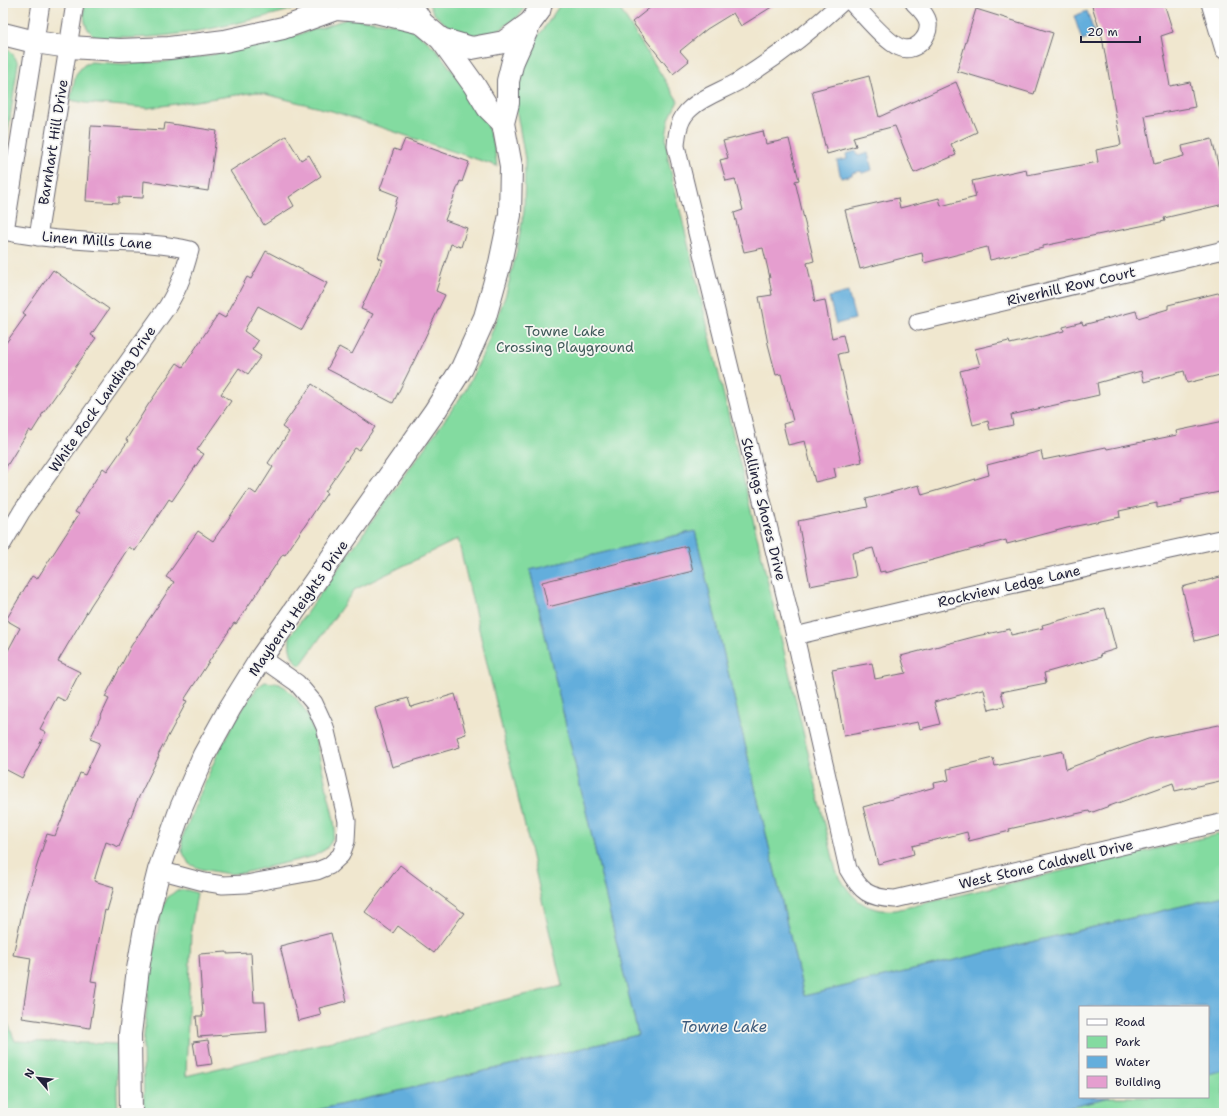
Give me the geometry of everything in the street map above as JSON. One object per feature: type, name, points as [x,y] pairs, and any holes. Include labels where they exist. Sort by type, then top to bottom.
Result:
[{"type":"street","points":[[4,231],[41,3]]},
{"type":"street","name":"Barnhart Hill Drive","points":[[38,237],[75,3]]},
{"type":"street","points":[[410,3],[422,23],[442,40],[474,85],[488,108],[503,123]]},
{"type":"street","name":"Stallings Shores Drive","points":[[842,3],[780,54],[738,81],[691,108],[682,119],[677,131],[676,146],[795,636],[848,869],[857,884],[868,894]]},
{"type":"street","points":[[852,3],[890,42],[900,48],[911,48],[921,43],[928,33],[928,22],[922,11],[914,3]]},
{"type":"street","points":[[1210,3],[1224,50]]},
{"type":"street","points":[[3,34],[35,42],[69,47],[120,50],[162,49],[225,41],[282,28],[339,6],[376,12],[422,23]]},
{"type":"street","points":[[442,40],[472,48],[498,44],[504,42],[539,10]]},
{"type":"street","name":"Mayberry Heights Drive","points":[[131,1113],[130,1034],[138,969],[146,922],[160,870],[181,808],[204,755],[230,708],[261,658],[435,411],[462,368],[485,316],[500,263],[510,215],[511,166],[503,123],[508,103],[508,81],[513,61],[539,10]]},
{"type":"street","name":"Linen Mills Lane","points":[[4,231],[38,237],[70,240],[167,245],[190,250]]},
{"type":"street","name":"White Rock Landing Drive","points":[[3,543],[22,511],[178,289],[190,250]]},
{"type":"street","name":"Riverhill Row Court","points":[[918,322],[1224,250]]},
{"type":"street","name":"Rockview Ledge Lane","points":[[795,636],[1014,584],[1224,538]]},
{"type":"street","points":[[160,870],[223,886],[246,884],[317,871],[329,866],[341,855],[346,841],[347,821],[325,727],[314,703],[297,683],[261,658]]},
{"type":"street","name":"West Stone Caldwell Drive","points":[[868,894],[880,898],[895,899],[1224,822]]},
{"type":"green space","points":[[84,3],[310,3],[302,7],[279,13],[186,33],[140,38],[100,38],[94,36],[87,27]]},
{"type":"green space","points":[[428,3],[527,3],[519,16],[498,31],[473,35],[449,27],[435,15]]},
{"type":"green space","name":"Towne Lake Crossing Playground","points":[[561,3],[616,3],[678,101],[669,119],[666,137],[668,159],[836,871],[852,895],[863,904],[870,907],[882,910],[896,910],[1224,833],[1224,896],[804,996],[695,531],[530,570],[638,1035],[305,1113],[144,1113],[143,1046],[150,972],[161,912],[167,898],[177,890],[187,890],[197,893],[191,930],[186,1076],[562,986],[458,539],[354,590],[300,666],[292,656],[290,645],[290,636],[465,391],[485,350],[506,294],[517,250],[524,211],[525,159],[515,102],[526,49],[543,30]]},
{"type":"green space","points":[[350,18],[403,25],[421,36],[436,49],[478,105],[494,146],[497,166],[332,111],[257,92],[148,108],[86,103],[70,100],[76,74],[84,65],[91,62],[124,64],[162,62],[206,56],[297,35]]},
{"type":"green space","points":[[3,46],[14,55],[18,63],[3,166]]},
{"type":"green space","points":[[265,682],[277,683],[285,687],[297,699],[306,712],[314,733],[334,820],[335,830],[331,842],[326,849],[314,856],[243,873],[229,874],[201,869],[189,864],[182,851],[182,838],[210,770],[226,737],[245,705],[259,687]]},
{"type":"green space","points":[[3,1011],[15,1041],[117,1044],[118,1113],[3,1113]]},
{"type":"green space","points":[[1224,1070],[1224,1113],[1042,1113],[1106,1098],[1209,1098],[1209,1074]]},
{"type":"water","points":[[1087,11],[1095,35],[1082,40],[1074,16]]},
{"type":"water","points":[[856,151],[858,156],[868,153],[872,170],[862,173],[861,171],[852,173],[852,175],[841,178],[837,161],[847,159],[846,154]]},
{"type":"water","points":[[848,292],[855,319],[836,324],[829,297]]},
{"type":"water","name":"Towne Lake","points":[[695,531],[804,996],[1224,896],[1224,1070],[1209,1074],[1209,1006],[1079,1006],[1079,1098],[1106,1098],[1042,1113],[305,1113],[638,1035],[530,570]]},
{"type":"building","points":[[656,3],[778,3],[741,26],[733,13],[707,29],[680,51],[689,61],[673,74],[632,22]]},
{"type":"building","points":[[1091,3],[1164,3],[1173,32],[1161,36],[1170,86],[1190,82],[1195,107],[1145,116],[1154,164],[1184,156],[1182,146],[1212,139],[1224,190],[1224,204],[1164,218],[1165,221],[1043,246],[1043,248],[990,260],[987,247],[924,263],[922,253],[860,269],[845,210],[898,198],[900,208],[939,198],[941,206],[976,197],[972,181],[1026,169],[1027,175],[1098,162],[1096,150],[1121,145],[1102,37]]},
{"type":"building","points":[[976,9],[1053,33],[1034,94],[957,71]]},
{"type":"building","points":[[869,76],[879,117],[956,82],[977,132],[951,144],[956,155],[914,173],[895,126],[853,137],[856,146],[827,154],[812,91]]},
{"type":"building","points":[[165,123],[217,131],[208,191],[144,181],[143,198],[119,197],[119,203],[86,201],[91,126],[164,130]]},
{"type":"building","points":[[763,131],[766,144],[789,139],[799,180],[795,181],[814,261],[807,263],[815,302],[825,300],[832,338],[843,335],[847,352],[838,354],[862,462],[834,468],[836,477],[815,482],[805,441],[788,445],[783,424],[793,421],[781,374],[776,375],[768,344],[759,297],[772,295],[770,278],[763,248],[744,252],[734,213],[743,210],[735,179],[726,181],[720,160],[728,158],[723,141]]},
{"type":"building","points":[[286,136],[301,160],[309,155],[321,176],[289,197],[294,206],[264,225],[230,171]]},
{"type":"building","points":[[405,139],[469,162],[445,220],[467,228],[461,247],[451,244],[436,291],[445,295],[393,403],[327,369],[339,347],[352,354],[373,314],[361,309],[383,260],[378,258],[398,196],[380,189],[394,149],[400,151]]},
{"type":"building","points":[[266,251],[327,283],[302,330],[258,306],[244,331],[258,341],[252,350],[261,356],[248,374],[239,368],[221,394],[231,401],[197,450],[204,454],[172,501],[169,499],[135,551],[129,547],[91,605],[58,661],[80,672],[65,701],[57,697],[40,729],[46,732],[22,778],[3,768],[3,660],[20,628],[6,620],[32,576],[37,579],[79,514],[75,512],[103,468],[107,471],[128,441],[126,440],[148,405],[177,363],[183,367],[218,314],[225,318],[247,277],[251,279]]},
{"type":"building","points":[[53,270],[109,309],[91,335],[96,338],[41,416],[32,432],[29,430],[3,472],[3,347],[26,315],[23,313]]},
{"type":"building","points":[[1222,292],[1224,302],[1224,374],[1187,383],[1184,371],[1144,382],[1141,371],[1097,383],[1099,395],[1011,415],[1013,425],[990,430],[988,421],[973,425],[960,371],[980,366],[975,349],[1009,341],[1010,344],[1064,331],[1063,327],[1082,322],[1083,325],[1136,311],[1138,318],[1168,309],[1168,305]]},
{"type":"building","points":[[312,384],[375,427],[359,450],[355,448],[325,492],[327,493],[302,530],[285,555],[283,554],[236,624],[234,623],[184,700],[187,701],[158,755],[159,756],[136,803],[119,847],[106,842],[94,881],[114,887],[107,911],[105,910],[91,981],[97,982],[90,1028],[22,1018],[31,958],[13,955],[25,900],[47,834],[55,836],[80,773],[85,775],[100,743],[90,739],[109,699],[105,697],[131,646],[174,582],[166,577],[198,531],[213,541],[249,489],[256,494],[273,467],[268,463],[289,432],[282,427]]},
{"type":"building","points":[[1224,421],[1224,491],[1181,500],[1182,503],[1157,508],[1157,503],[1119,511],[1120,517],[1067,528],[1007,544],[1006,540],[885,573],[885,571],[880,572],[873,548],[852,553],[856,577],[810,586],[798,521],[868,507],[866,499],[919,485],[922,495],[989,475],[987,465],[1041,451],[1043,460],[1106,447],[1107,449],[1177,435],[1176,431]]},
{"type":"building","points":[[687,546],[693,571],[548,607],[542,582]]},
{"type":"building","points":[[1224,576],[1224,633],[1195,641],[1182,587]]},
{"type":"building","points":[[1105,608],[1116,649],[1100,654],[1101,657],[1044,673],[1046,683],[1001,692],[1005,706],[989,710],[984,690],[982,689],[934,702],[940,724],[920,729],[918,722],[844,736],[832,670],[872,663],[875,679],[906,673],[901,656],[1010,629],[1011,635],[1043,628],[1042,625]]},
{"type":"building","points":[[455,694],[466,734],[457,737],[460,747],[392,767],[375,708],[408,698],[411,707]]},
{"type":"building","points":[[1224,724],[1224,780],[1175,791],[1173,783],[1090,813],[1089,811],[1009,829],[1010,831],[969,841],[967,832],[912,846],[914,854],[878,864],[863,807],[935,787],[934,783],[949,780],[947,769],[993,758],[995,766],[1063,751],[1066,769],[1148,739]]},
{"type":"building","points":[[400,865],[464,913],[434,953],[398,926],[393,933],[365,912]]},
{"type":"building","points":[[331,933],[347,1001],[319,1008],[321,1015],[298,1021],[280,946]]},
{"type":"building","points":[[227,952],[227,954],[251,953],[254,1002],[265,1002],[267,1032],[198,1037],[196,1016],[203,1016],[199,954]]},
{"type":"building","points":[[208,1040],[212,1064],[197,1066],[193,1042]]}]
